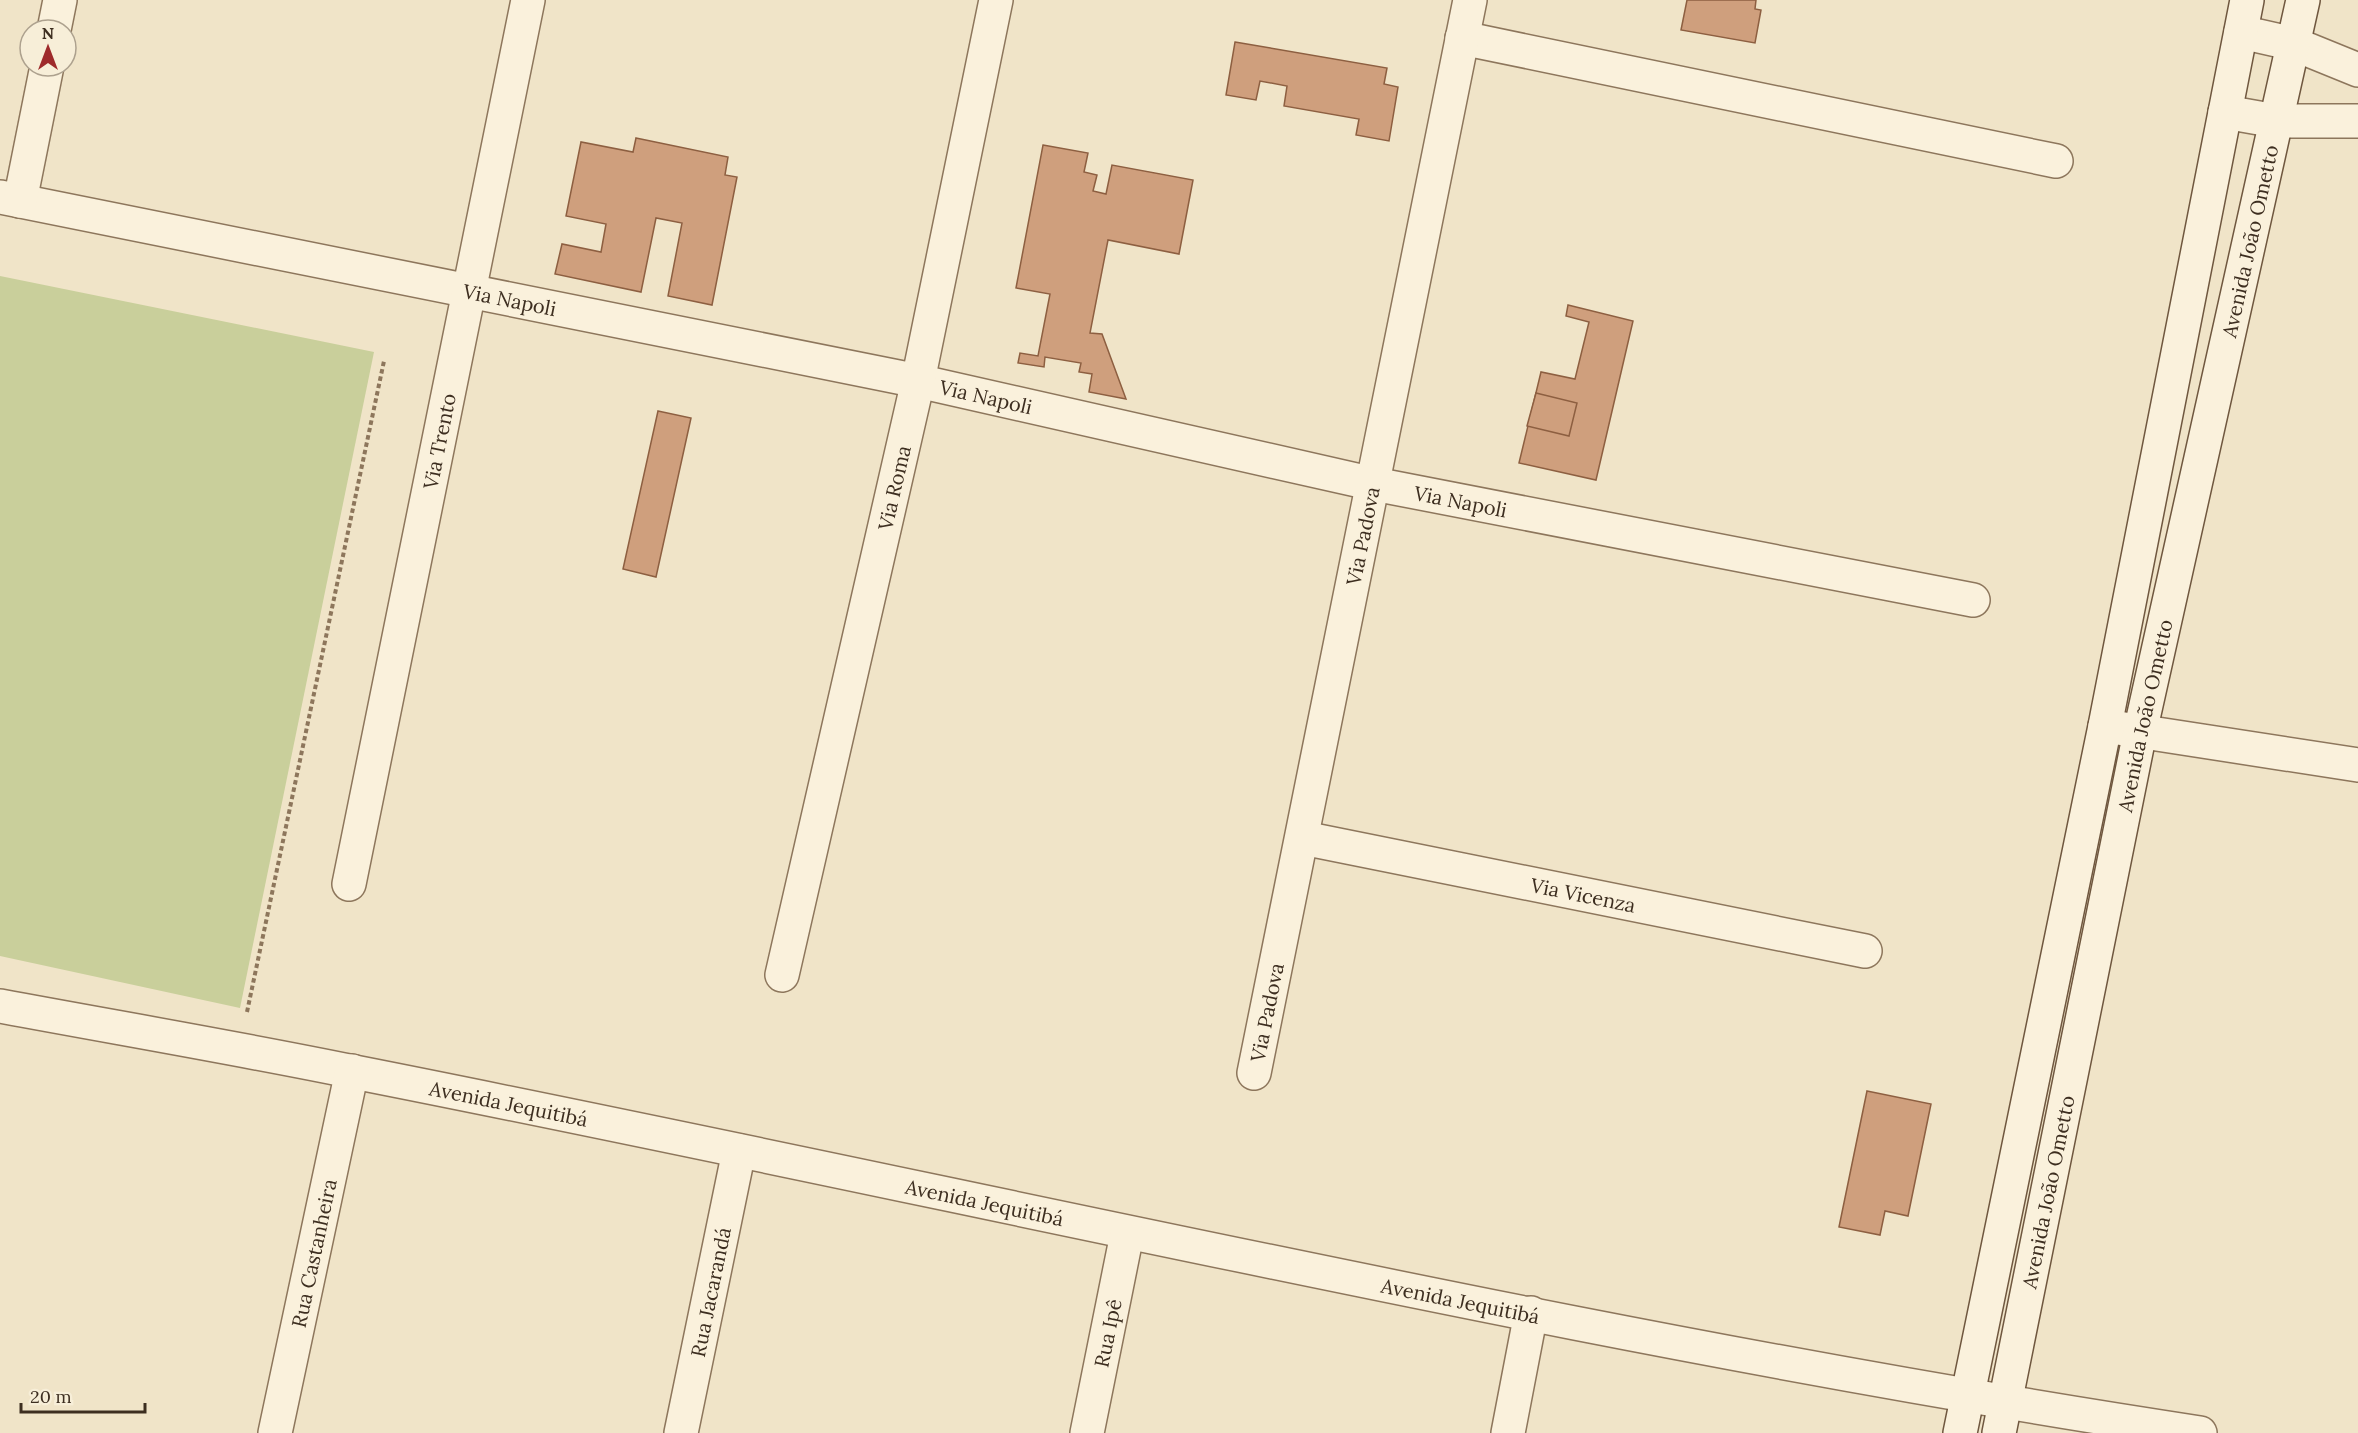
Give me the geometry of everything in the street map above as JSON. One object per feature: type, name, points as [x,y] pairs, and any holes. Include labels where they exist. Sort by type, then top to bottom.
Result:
[{"type":"street","points":[[56,18],[60,0]]},
{"type":"street","name":"Via Trento","points":[[349,884],[528,0]]},
{"type":"street","name":"Via Roma","points":[[782,975],[918,381],[996,0]]},
{"type":"street","name":"Via Padova","points":[[1254,1073],[1470,0]]},
{"type":"street","name":"Avenida João Ometto","points":[[1960,1433],[2105,726],[2247,0]]},
{"type":"street","name":"Avenida João Ometto","points":[[2002,1418],[2140,732],[2303,0]]},
{"type":"street","points":[[2241,32],[2294,44],[2358,70]]},
{"type":"street","points":[[1462,38],[2056,161]]},
{"type":"street","points":[[10,199],[44,78]]},
{"type":"street","points":[[2225,112],[2276,122],[2358,121]]},
{"type":"street","name":"Via Napoli","points":[[10,199],[468,293],[918,381],[1374,484],[1974,600]]},
{"type":"street","points":[[2105,726],[2358,765]]},
{"type":"street","name":"Via Vicenza","points":[[1303,838],[1866,951]]},
{"type":"street","name":"Avenida Jequitibá","points":[[0,1006],[352,1071],[1127,1234],[1967,1397],[2002,1418],[2200,1433]]},
{"type":"street","name":"Rua Castanheira","points":[[274,1433],[352,1071]]},
{"type":"street","name":"Rua Jacarandá","points":[[681,1433],[739,1151]]},
{"type":"street","name":"Rua Ipê","points":[[1087,1433],[1127,1234]]},
{"type":"street","points":[[1508,1433],[1531,1313]]},
{"type":"path","points":[[247,1012],[384,361]]},
{"type":"green space","points":[[0,276],[374,352],[240,1008],[0,956]]},
{"type":"building","points":[[1687,0],[1756,0],[1755,9],[1761,10],[1755,43],[1681,30]]},
{"type":"building","points":[[1235,42],[1387,68],[1384,84],[1398,87],[1389,141],[1356,135],[1359,119],[1284,106],[1287,86],[1260,81],[1256,100],[1226,95]]},
{"type":"building","points":[[636,138],[728,157],[725,175],[737,177],[712,305],[668,296],[682,223],[656,218],[641,292],[555,274],[562,244],[601,252],[606,224],[566,216],[581,142],[633,152]]},
{"type":"building","points":[[1043,145],[1088,153],[1084,172],[1097,175],[1093,191],[1106,194],[1112,165],[1193,180],[1179,254],[1108,240],[1090,333],[1102,334],[1126,399],[1089,392],[1092,374],[1079,372],[1081,363],[1045,357],[1044,367],[1018,363],[1020,353],[1038,356],[1050,294],[1016,288]]},
{"type":"building","points":[[1568,305],[1633,321],[1596,480],[1519,463],[1541,372],[1575,379],[1589,322],[1566,316]]},
{"type":"building","points":[[1536,393],[1577,403],[1569,436],[1527,426]]},
{"type":"building","points":[[658,411],[691,418],[656,577],[623,569]]},
{"type":"building","points":[[1867,1091],[1931,1104],[1908,1216],[1885,1211],[1880,1235],[1839,1227]]}]
